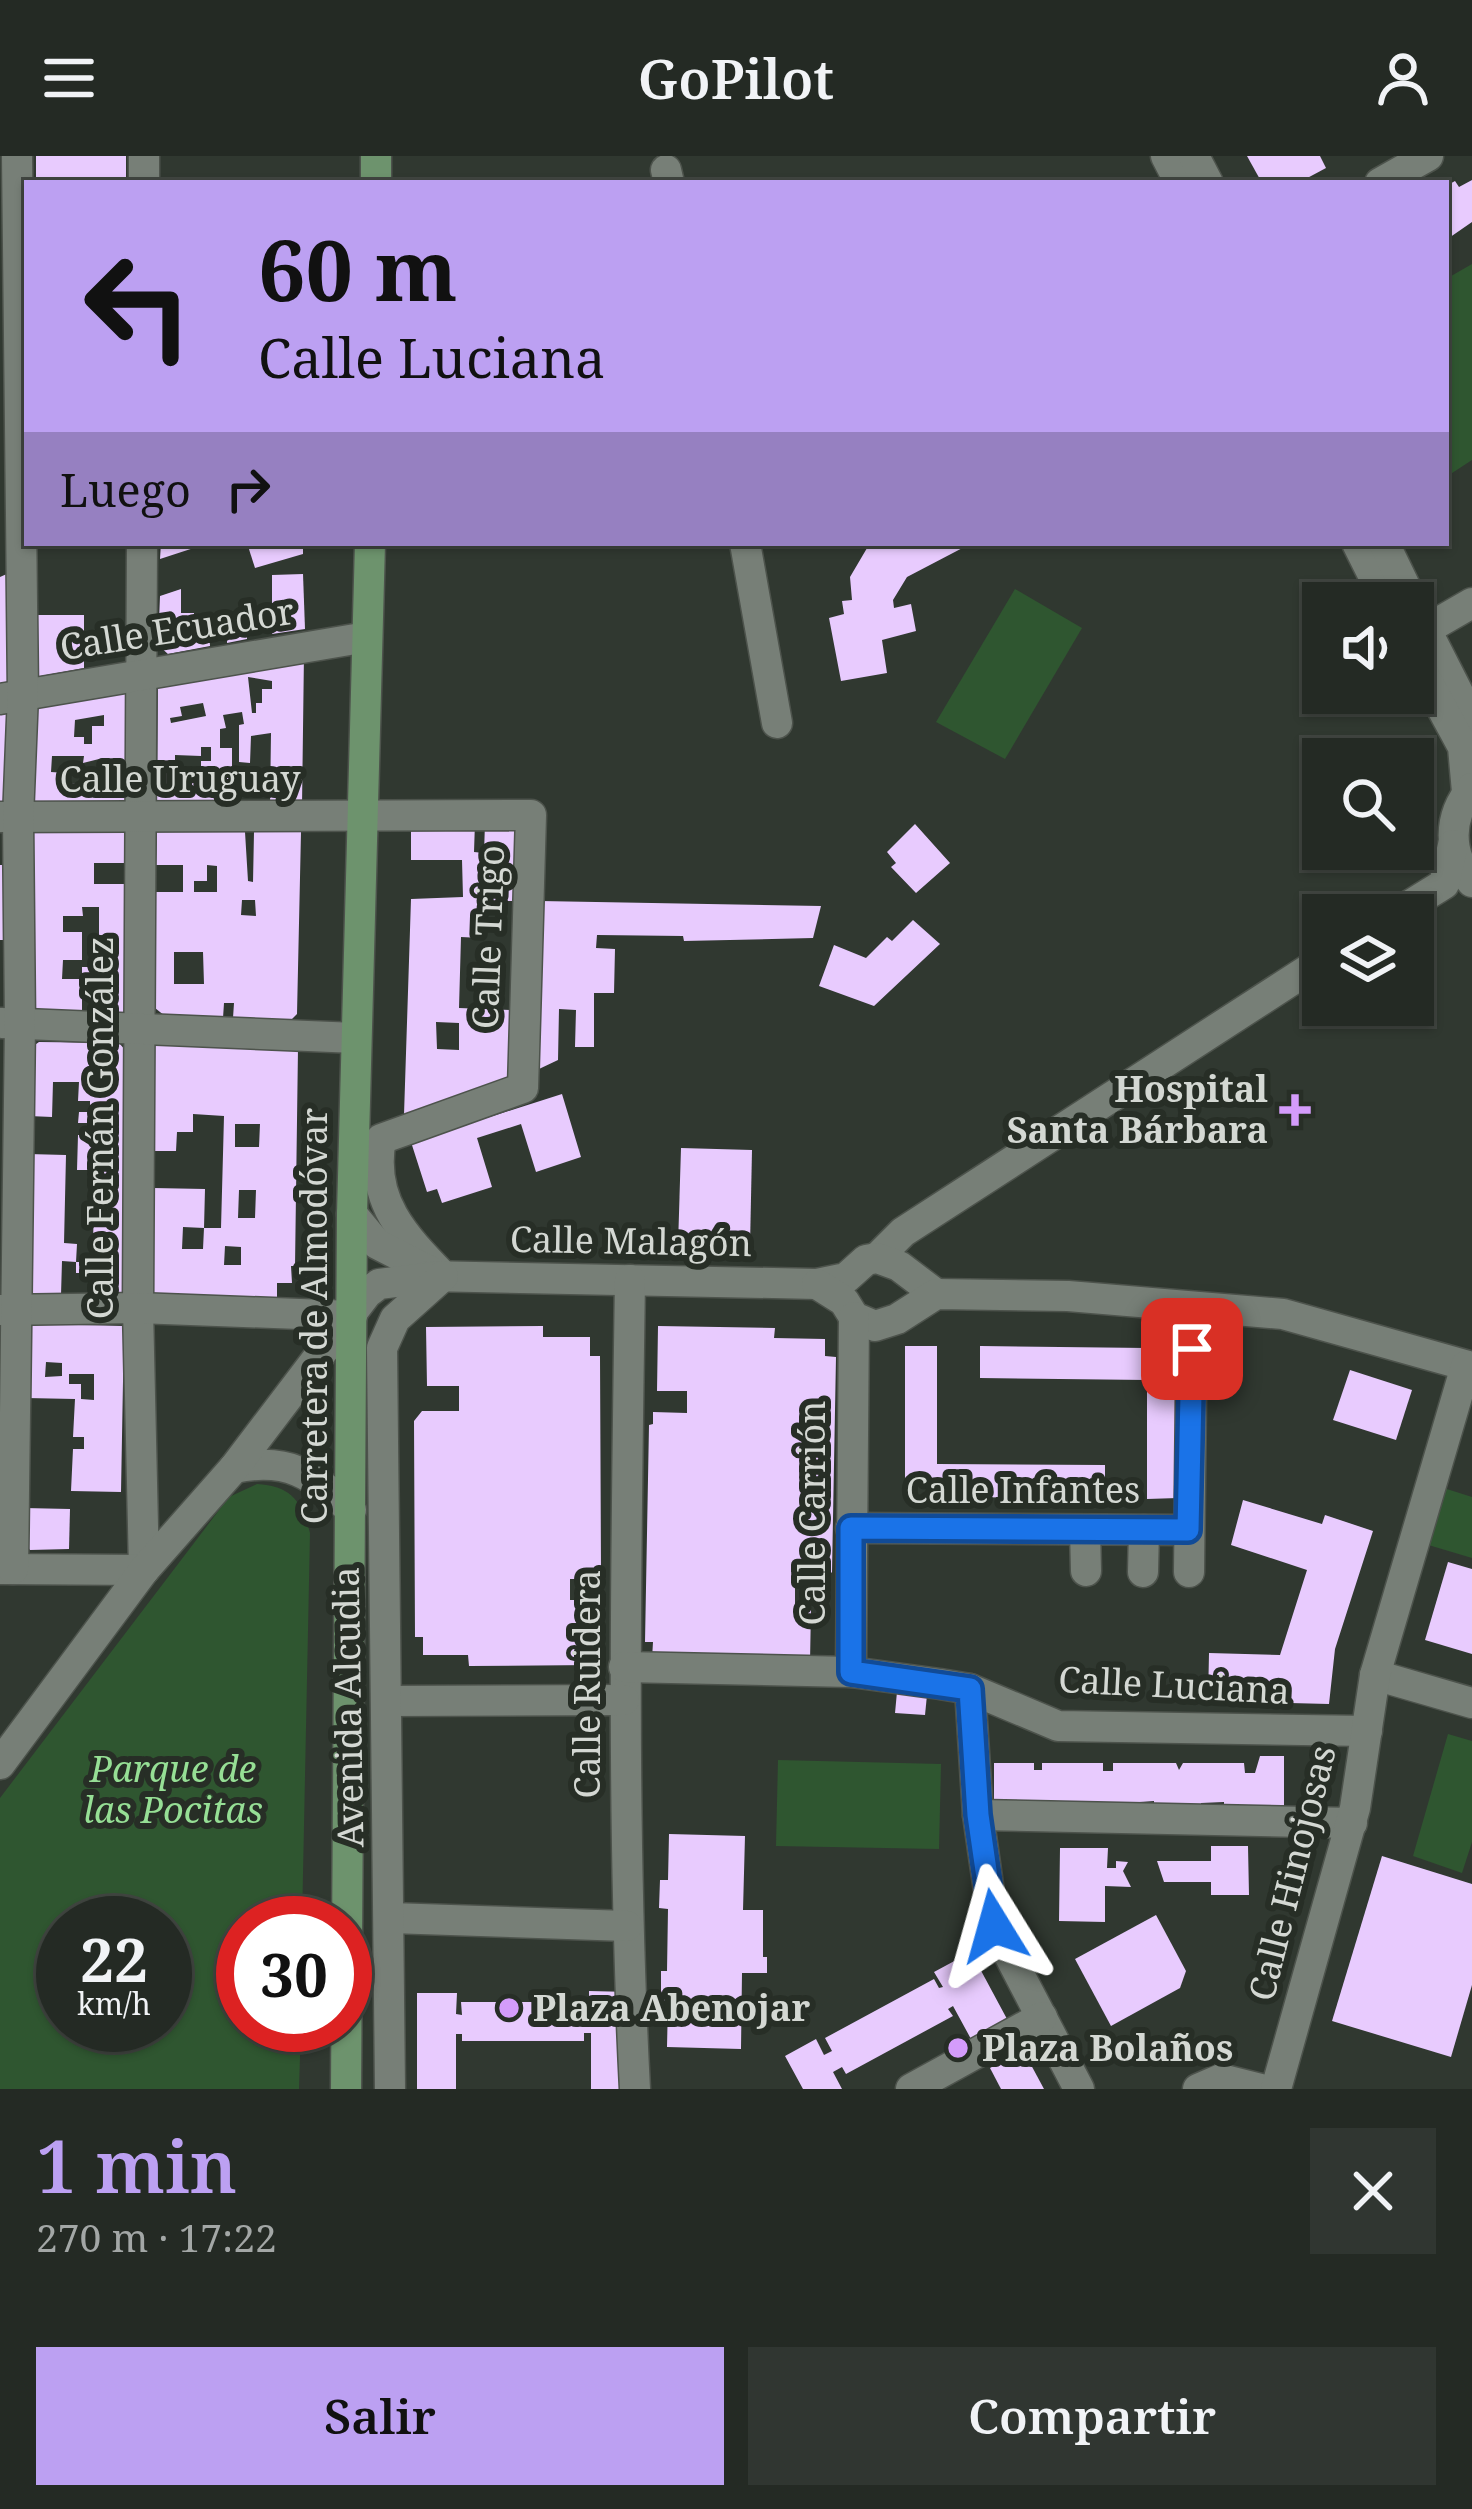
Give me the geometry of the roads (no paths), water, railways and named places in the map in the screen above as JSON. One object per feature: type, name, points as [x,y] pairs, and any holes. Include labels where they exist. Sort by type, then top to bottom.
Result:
[{"type":"main road","name":"Carretera de Almodóvar","points":[[346,2089],[352,1214],[370,546]]},
{"type":"street","points":[[17,156],[6,1569],[144,1570]]},
{"type":"street","points":[[1385,180],[1428,156]]},
{"type":"street","name":"Calle Fernán González","points":[[142,546],[138,1308],[144,1570]]},
{"type":"street","points":[[747,546],[777,723]]},
{"type":"street","points":[[1358,546],[1376,582]]},
{"type":"street","points":[[1385,546],[1399,582]]},
{"type":"street","points":[[1434,619],[1472,603]]},
{"type":"street","name":"Calle Ecuador","points":[[12,696],[367,638]]},
{"type":"street","points":[[1434,656],[1472,720]]},
{"type":"street","points":[[1434,672],[1463,747],[1470,790],[1455,817],[1453,845],[1463,886],[1434,898]]},
{"type":"street","name":"Calle Trigo","points":[[360,817],[531,815],[523,1088],[381,1139],[377,1155],[387,1206],[402,1233],[443,1276]]},
{"type":"street","name":"Calle Uruguay","points":[[9,818],[360,817]]},
{"type":"street","points":[[894,1267],[902,1232],[1302,974]]},
{"type":"street","points":[[10,1023],[356,1038]]},
{"type":"street","name":"Calle Malagón","points":[[352,1214],[377,1244],[443,1276]]},
{"type":"street","name":"Calle Malagón","points":[[352,1250],[368,1266],[386,1273],[630,1280],[847,1301],[887,1325],[937,1294],[1068,1296],[1283,1315],[1469,1366]]},
{"type":"street","points":[[894,1267],[911,1288],[906,1311]]},
{"type":"street","points":[[847,1301],[853,1268],[894,1267],[937,1294]]},
{"type":"street","name":"Calle Malagón","points":[[0,1764],[144,1570],[234,1468],[379,1283],[443,1276]]},
{"type":"street","name":"Avenida Alcudia","points":[[390,2089],[382,1348],[395,1319],[443,1276]]},
{"type":"street","name":"Calle Ruidera","points":[[630,1280],[623,1700],[635,2089]]},
{"type":"street","name":"Calle Carrión","points":[[847,1301],[852,1353],[851,1672]]},
{"type":"street","name":"Calle Infantes","points":[[851,1528],[1188,1530],[1192,1307]]},
{"type":"street","points":[[8,1310],[138,1308],[352,1316]]},
{"type":"street","name":"Calle Hinojosas","points":[[1276,2089],[1352,1823],[1375,1675],[1469,1366]]},
{"type":"street","points":[[234,1468],[260,1463],[295,1470],[317,1480],[351,1510]]},
{"type":"street","points":[[1085,1530],[1086,1571]]},
{"type":"street","points":[[1143,1572],[1144,1530]]},
{"type":"street","points":[[1188,1530],[1190,1572]]},
{"type":"street","name":"Calle Luciana","points":[[624,1666],[851,1672],[970,1689],[1058,1726],[1088,1714],[1195,1715],[1367,1731]]},
{"type":"street","points":[[1375,1675],[1472,1703]]},
{"type":"street","points":[[970,1689],[978,1815],[994,1926],[1079,2089]]},
{"type":"street","points":[[388,1701],[623,1700]]},
{"type":"street","points":[[978,1815],[1352,1823]]},
{"type":"street","points":[[391,1918],[627,1926]]},
{"type":"street","points":[[910,2089],[1042,2017]]},
{"type":"street","points":[[1198,2089],[1221,2079],[1261,2089]]},
{"type":"place","name":"Hospital Santa Bárbara","points":[[1295,1110]]},
{"type":"place","name":"Plaza Abenojar","points":[[509,2008]]},
{"type":"place","name":"Plaza Bolaños","points":[[958,2048]]},
{"type":"park label","name":"Parque de las Pocitas","points":[[173,1790]]}]
